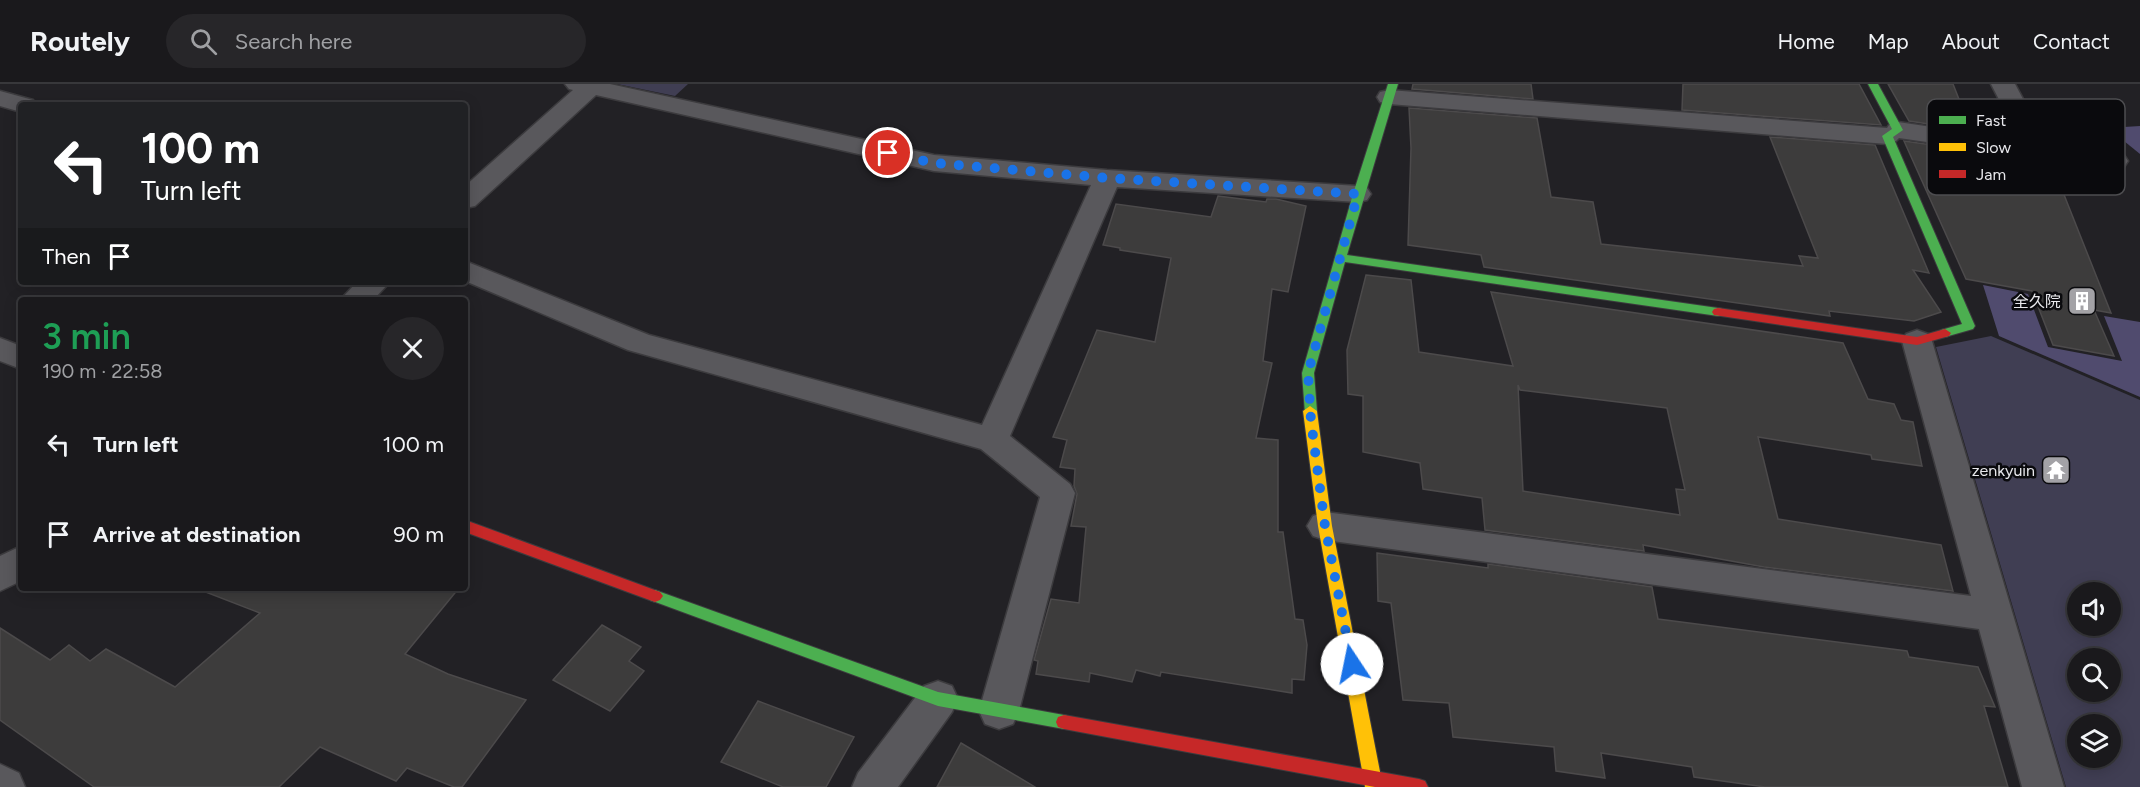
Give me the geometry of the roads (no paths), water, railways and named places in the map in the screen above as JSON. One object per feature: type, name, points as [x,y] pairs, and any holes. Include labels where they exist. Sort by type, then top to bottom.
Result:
[{"type":"street","points":[[1342,258],[1917,341],[1969,326],[1873,84]]},
{"type":"street","points":[[2003,84],[2011,99]]},
{"type":"street","points":[[468,197],[587,85],[934,163],[1107,178],[1358,194]]},
{"type":"street","points":[[1374,783],[1325,526],[1311,421],[1308,373],[1342,258],[1358,194],[1391,90],[1927,137]]},
{"type":"street","points":[[0,98],[18,103]]},
{"type":"street","points":[[992,440],[1107,178]]},
{"type":"street","points":[[468,271],[639,343],[992,440],[1058,493],[999,711]]},
{"type":"street","points":[[358,297],[372,285]]},
{"type":"street","points":[[1917,341],[2043,787]]},
{"type":"street","points":[[0,350],[18,357]]},
{"type":"street","points":[[1325,526],[1994,615]]},
{"type":"street","points":[[468,527],[938,699],[1374,783],[1419,787]]},
{"type":"street","points":[[0,576],[18,563]]},
{"type":"street","points":[[873,787],[938,699]]},
{"type":"street","points":[[0,784],[4,787]]},
{"type":"place","name":"全久院","points":[[2082,301]]},
{"type":"place","name":"zenkyuin","points":[[2056,470]]}]
